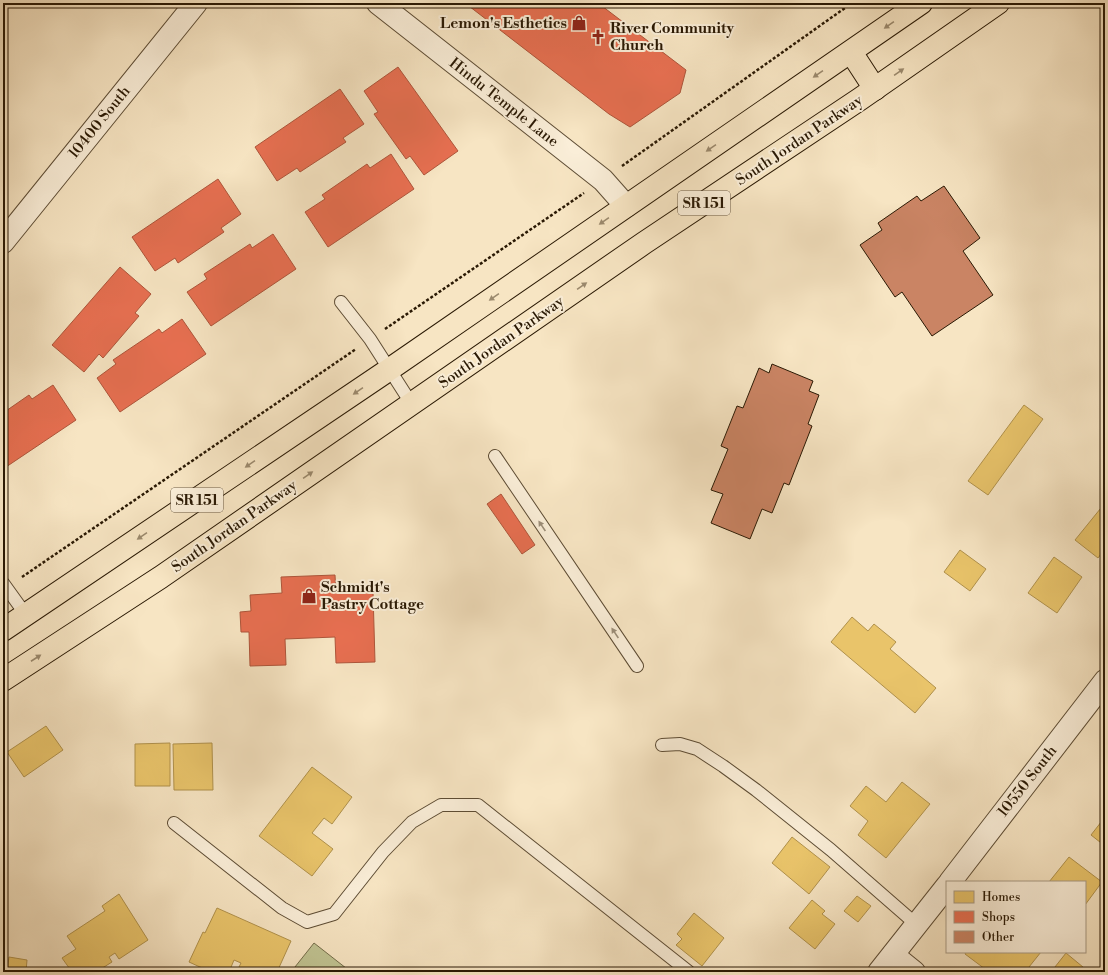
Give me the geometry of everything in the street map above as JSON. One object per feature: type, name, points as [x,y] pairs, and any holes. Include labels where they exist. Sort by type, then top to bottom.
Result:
[{"type":"main road","name":"SR 151","points":[[3,630],[390,369],[921,3]]},
{"type":"main road","name":"South Jordan Parkway","points":[[3,680],[161,576],[644,243],[875,89],[998,3]]},
{"type":"main road","points":[[850,52],[875,89]]},
{"type":"street","name":"10400 South","points":[[3,242],[196,3]]},
{"type":"street","name":"Hindu Temple Lane","points":[[378,3],[603,180],[626,206]]},
{"type":"street","name":"10550 South","points":[[951,881],[1105,681]]},
{"type":"street","points":[[914,972],[886,964],[946,887]]},
{"type":"lane","points":[[341,302],[370,339],[411,403]]},
{"type":"lane","points":[[495,456],[637,666]]},
{"type":"lane","points":[[5,586],[26,615]]},
{"type":"lane","points":[[662,745],[680,744],[697,749],[723,766],[756,790],[831,850],[917,925]]},
{"type":"lane","points":[[174,823],[282,908],[307,922],[334,914],[382,852],[412,822],[441,805],[478,805],[689,972]]},
{"type":"path","points":[[5,586],[603,180],[852,3]]},
{"type":"green space","points":[[314,943],[351,972],[291,972]]},
{"type":"building: Homes","points":[[1024,405],[1043,419],[988,495],[968,481]]},
{"type":"building: Homes","points":[[1105,503],[1105,549],[1098,558],[1075,540]]},
{"type":"building: Homes","points":[[960,550],[986,569],[970,591],[944,572]]},
{"type":"building: Homes","points":[[1054,557],[1082,577],[1057,613],[1028,593]]},
{"type":"building: Homes","points":[[852,617],[868,631],[874,624],[896,642],[890,649],[936,688],[915,713],[831,642]]},
{"type":"building: Homes","points":[[46,726],[63,750],[24,777],[7,752]]},
{"type":"building: Homes","points":[[170,743],[170,786],[135,786],[135,744]]},
{"type":"building: Homes","points":[[212,743],[213,790],[174,790],[173,744]]},
{"type":"building: Homes","points":[[312,767],[352,797],[332,824],[324,818],[312,833],[333,849],[312,876],[259,836]]},
{"type":"building: Homes","points":[[902,782],[930,804],[886,858],[858,835],[868,821],[850,806],[866,786],[886,802]]},
{"type":"building: Homes","points":[[1105,817],[1105,846],[1091,835]]},
{"type":"building: Homes","points":[[792,837],[830,867],[809,894],[772,863]]},
{"type":"building: Homes","points":[[1069,857],[1102,882],[1086,904],[1086,881],[1050,881]]},
{"type":"building: Homes","points":[[119,894],[148,940],[119,959],[115,953],[109,957],[112,962],[96,972],[72,972],[62,958],[76,949],[67,936],[105,911],[102,906]]},
{"type":"building: Homes","points":[[857,896],[871,906],[858,922],[844,911]]},
{"type":"building: Homes","points":[[812,900],[825,911],[822,914],[835,924],[815,949],[789,928]]},
{"type":"building: Homes","points":[[217,908],[291,941],[277,972],[268,969],[267,972],[246,972],[238,969],[241,963],[234,960],[229,972],[211,972],[189,962],[203,932],[205,933]]},
{"type":"building: Homes","points":[[694,913],[724,938],[702,966],[676,945],[682,939],[677,934]]},
{"type":"building: Homes","points":[[1040,953],[1025,972],[989,972],[965,954]]},
{"type":"building: Homes","points":[[1066,953],[1089,972],[1051,972]]},
{"type":"building: Homes","points":[[9,957],[27,960],[26,972],[7,972]]},
{"type":"building: Shops","points":[[465,3],[598,3],[686,70],[680,93],[630,127],[609,114]]},
{"type":"building: Shops","points":[[398,67],[458,151],[424,175],[410,156],[406,159],[374,114],[378,112],[364,91]]},
{"type":"building: Shops","points":[[340,89],[364,124],[343,138],[346,142],[300,172],[297,168],[277,181],[255,147]]},
{"type":"building: Shops","points":[[391,154],[414,189],[328,247],[305,212],[325,199],[322,195],[367,164],[370,168]]},
{"type":"building: Shops","points":[[218,179],[241,214],[221,228],[224,232],[178,263],[175,258],[155,271],[132,237]]},
{"type":"building: Shops","points":[[273,234],[296,269],[211,326],[187,292],[207,279],[204,274],[250,244],[252,248]]},
{"type":"building: Shops","points":[[120,267],[151,294],[135,313],[139,316],[103,358],[99,354],[84,372],[52,345]]},
{"type":"building: Shops","points":[[182,319],[206,354],[120,412],[97,378],[116,364],[113,360],[159,329],[162,333]]},
{"type":"building: Shops","points":[[53,385],[76,420],[3,469],[3,413],[29,395],[32,399]]},
{"type":"building: Shops","points":[[501,494],[535,545],[522,554],[487,504]]},
{"type":"building: Shops","points":[[335,575],[336,593],[373,592],[375,662],[336,663],[335,637],[285,639],[286,665],[250,666],[249,632],[241,632],[240,612],[251,611],[250,595],[282,593],[281,577]]},
{"type":"building: Other","points":[[944,186],[980,238],[963,251],[993,295],[932,336],[902,292],[895,297],[860,245],[882,230],[878,223],[917,196],[921,201]]},
{"type":"building: Other","points":[[772,364],[813,381],[809,391],[819,395],[808,424],[812,426],[789,485],[784,483],[772,513],[762,509],[750,539],[711,523],[723,494],[711,490],[728,449],[721,446],[737,406],[743,408],[759,368],[769,373]]},
{"type":"place","name":"Lemon's Esthetics","points":[[579,23]]},
{"type":"place","name":"River Community Church","points":[[598,37]]},
{"type":"place","name":"Schmidt's Pastry Cottage","points":[[309,596]]}]
